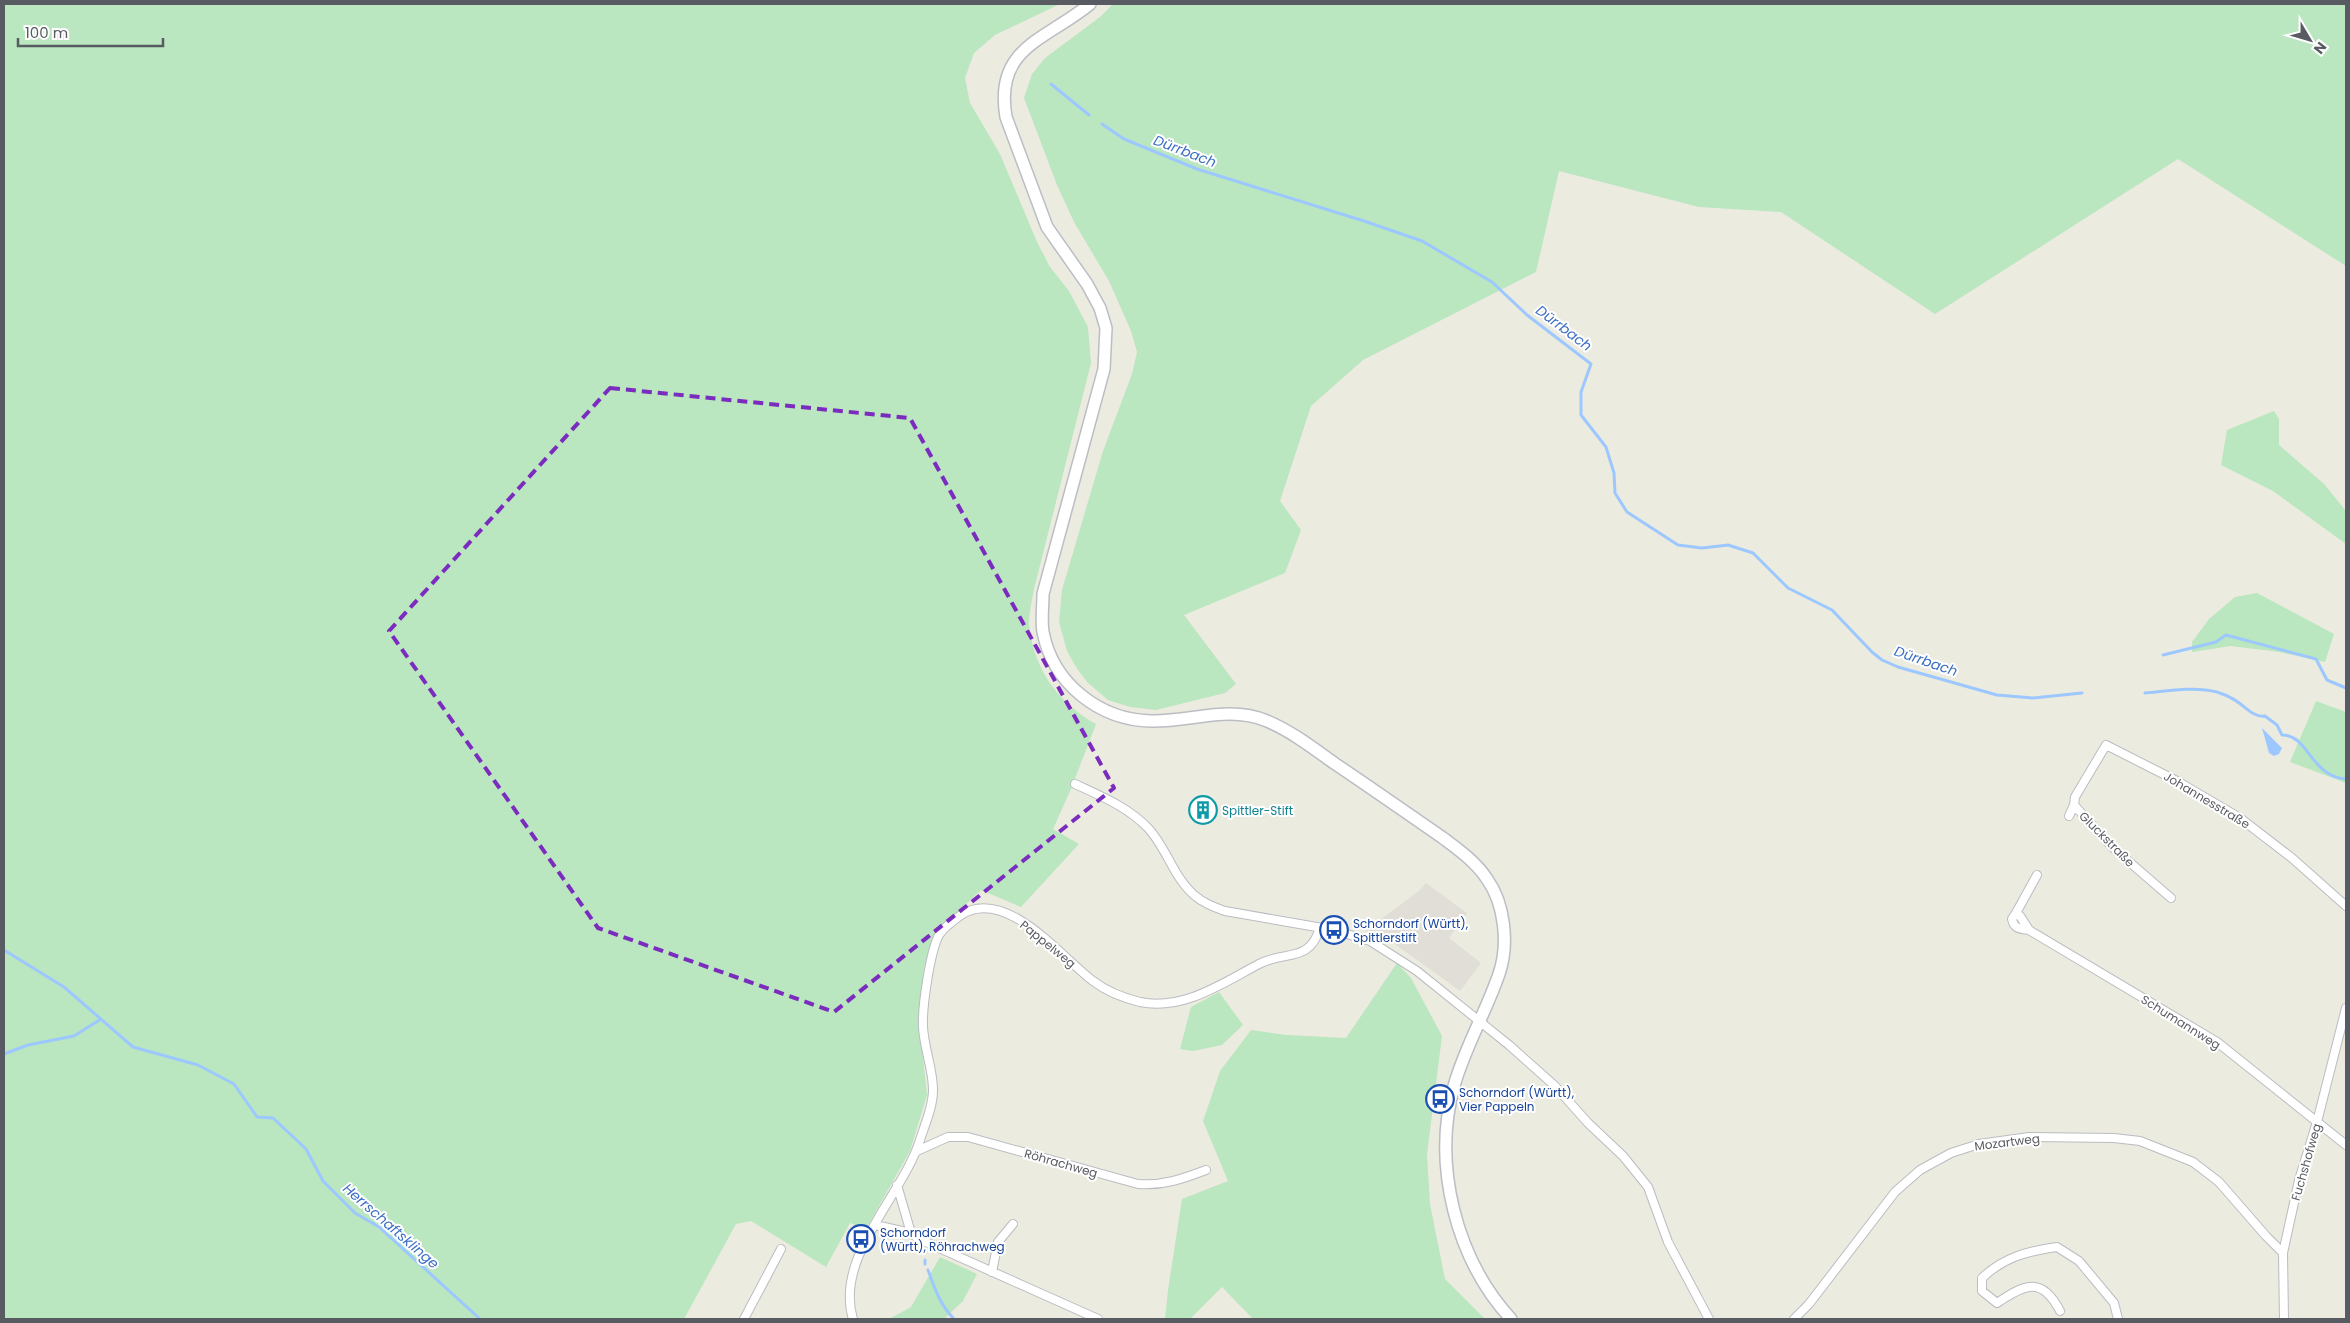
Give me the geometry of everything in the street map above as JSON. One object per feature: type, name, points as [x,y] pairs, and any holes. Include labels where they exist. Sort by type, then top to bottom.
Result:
[{"type":"main road","points":[[1090,4],[1074,17],[1027,47],[1013,62],[1005,79],[1003,98],[1006,117],[1047,227],[1087,284],[1100,308],[1106,328],[1104,369],[1043,594],[1043,631],[1049,652],[1061,674],[1077,692],[1101,710],[1122,718],[1151,721],[1238,713],[1267,722],[1296,737],[1465,854],[1488,879],[1498,901],[1504,933],[1500,972],[1464,1056],[1451,1098],[1447,1134],[1448,1179],[1454,1212],[1465,1244],[1487,1288],[1511,1319]]},
{"type":"street","name":"Gluckstraße","points":[[2106,745],[2075,797],[2074,805],[2112,847],[2170,898]]},
{"type":"street","name":"Johannesstraße","points":[[2106,745],[2177,781],[2240,818],[2292,858],[2346,906]]},
{"type":"street","points":[[1075,784],[1126,809],[1138,818],[1154,834],[1193,894],[1209,905],[1225,911],[1320,928],[1370,941],[1417,971],[1509,1045],[1555,1086],[1588,1123],[1623,1156],[1648,1187],[1668,1242],[1691,1289],[1709,1319]]},
{"type":"street","points":[[2069,816],[2074,805]]},
{"type":"street","name":"Schumannweg","points":[[2037,874],[2016,913],[2029,930],[2217,1042],[2346,1145]]},
{"type":"street","name":"Pappelweg","points":[[853,1319],[850,1309],[850,1286],[865,1241],[916,1151],[931,1107],[933,1090],[923,1027],[934,950],[940,934],[952,922],[965,913],[980,908],[993,908],[1009,914],[1024,922],[1094,982],[1123,997],[1153,1004],[1174,1003],[1189,999],[1267,960],[1308,950],[1317,938],[1320,928]]},
{"type":"street","name":"Fuchshofweg","points":[[2284,1319],[2283,1253],[2299,1180],[2317,1122],[2346,1008]]},
{"type":"street","name":"Röhrachweg","points":[[916,1151],[948,1137],[968,1137],[1130,1182],[1157,1185],[1178,1181],[1206,1170]]},
{"type":"street","name":"Mozartweg","points":[[1794,1319],[1809,1304],[1895,1192],[1920,1170],[1951,1152],[1979,1144],[2004,1140],[2029,1137],[2105,1138],[2140,1141],[2149,1144],[2193,1162],[2219,1182],[2283,1253]]},
{"type":"street","points":[[897,1185],[911,1233]]},
{"type":"street","points":[[992,1272],[998,1242],[1013,1224]]},
{"type":"street","points":[[874,1225],[911,1233],[937,1248],[1098,1319]]},
{"type":"street","points":[[2060,1310],[2053,1297],[2043,1288],[2034,1285],[2010,1294],[1997,1303],[1982,1291],[1982,1278],[1995,1266],[2027,1251],[2057,1247],[2078,1261],[2114,1303],[2118,1319]]},
{"type":"street","points":[[744,1319],[781,1250]]},
{"type":"highlighted area","points":[[610,388],[910,418],[1114,788],[834,1012],[598,928],[389,631]]},
{"type":"shaded area","points":[[1426,883],[1467,913],[1449,938],[1481,963],[1460,991],[1381,934],[1365,931],[1419,891]]},
{"type":"green space","points":[[4,4],[1060,4],[995,35],[974,53],[965,78],[970,103],[1000,154],[1037,242],[1050,267],[1069,291],[1088,327],[1091,363],[1034,589],[1029,624],[1031,640],[1036,655],[1050,683],[1070,706],[1096,724],[1053,829],[1079,844],[1021,907],[981,890],[942,927],[931,945],[924,967],[919,1021],[927,1095],[910,1151],[866,1229],[850,1223],[826,1267],[751,1221],[736,1224],[684,1319],[4,1319]]},
{"type":"green space","points":[[1113,4],[2346,4],[2346,266],[2178,159],[1935,314],[1781,212],[1699,207],[1559,171],[1536,272],[1363,360],[1311,406],[1280,501],[1301,530],[1285,573],[1184,615],[1236,684],[1225,693],[1156,710],[1130,707],[1108,700],[1087,682],[1067,651],[1059,622],[1062,590],[1103,451],[1132,374],[1137,352],[1131,331],[1109,281],[1074,222],[1057,185],[1024,98],[1032,74],[1045,58],[1100,17]]},
{"type":"green space","points":[[2274,411],[2279,419],[2279,445],[2324,484],[2346,511],[2346,544],[2273,491],[2221,465],[2227,430]]},
{"type":"green space","points":[[2257,593],[2334,634],[2325,662],[2279,652],[2231,646],[2192,652],[2192,642],[2209,619],[2235,597]]},
{"type":"green space","points":[[2316,701],[2346,712],[2346,783],[2290,762]]},
{"type":"green space","points":[[1397,963],[1411,978],[1442,1036],[1427,1154],[1430,1204],[1445,1279],[1485,1319],[1253,1319],[1222,1287],[1190,1319],[1165,1319],[1182,1199],[1228,1181],[1203,1121],[1220,1071],[1251,1030],[1287,1035],[1346,1038]]},
{"type":"green space","points":[[1219,992],[1243,1025],[1222,1045],[1193,1051],[1180,1049],[1191,1007]]},
{"type":"green space","points":[[940,1257],[977,1274],[963,1301],[944,1319],[889,1319],[911,1307]]},
{"type":"water","points":[[2262,728],[2282,748],[2279,754],[2274,756],[2269,753]]},
{"type":"waterway","name":"Dürrbach","points":[[1051,84],[1089,115]]},
{"type":"waterway","name":"Dürrbach","points":[[1102,124],[1124,139],[1197,169],[1422,241],[1492,282],[1527,315],[1591,364],[1581,392],[1581,415],[1606,447],[1614,473],[1615,493],[1627,512],[1678,545],[1702,548],[1728,545],[1753,553],[1788,588],[1832,610],[1872,652],[1882,660],[1898,667],[1997,695],[2033,698],[2082,693]]},
{"type":"waterway","points":[[2163,655],[2216,642],[2226,635],[2316,659],[2327,680],[2346,688]]},
{"type":"waterway","name":"Dürrbach","points":[[2145,693],[2200,689],[2228,696],[2252,713],[2265,716],[2277,725],[2282,735],[2298,741],[2325,771],[2346,779]]},
{"type":"waterway","name":"Herrschaftsklinge","points":[[4,950],[64,987],[133,1047],[198,1065],[234,1084],[257,1117],[273,1118],[306,1149],[323,1181],[355,1213],[379,1227],[480,1319]]},
{"type":"waterway","points":[[4,1054],[28,1045],[74,1036],[101,1019]]},
{"type":"waterway","points":[[928,1270],[941,1302],[954,1319]]},
{"type":"place","name":"Spittler-Stift","points":[[1203,810]]},
{"type":"place","name":"Schorndorf (Württ), Spittlerstift","points":[[1334,930]]},
{"type":"place","name":"Schorndorf (Württ), Vier Pappeln","points":[[1440,1099]]},
{"type":"place","name":"Schorndorf (Württ), Röhrachweg","points":[[861,1239]]}]
